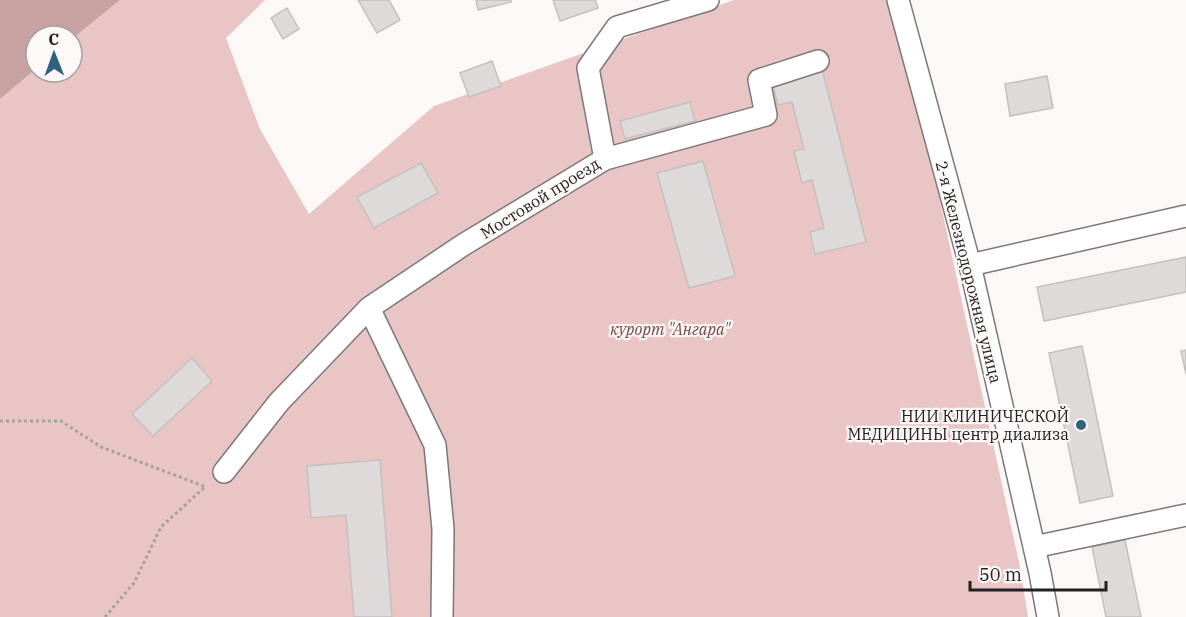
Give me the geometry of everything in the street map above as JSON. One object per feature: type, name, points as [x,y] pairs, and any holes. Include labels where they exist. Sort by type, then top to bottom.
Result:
[{"type":"street","name":"Мостовой проезд","points":[[224,472],[279,402],[369,308],[463,245],[605,159],[588,68],[617,27],[708,0]]},
{"type":"street","name":"2-я Железнодорожная улица","points":[[898,0],[970,265],[1034,547],[1047,617]]},
{"type":"street","points":[[605,159],[766,115],[759,80],[818,62]]},
{"type":"street","points":[[970,265],[1186,216]]},
{"type":"street","points":[[369,308],[435,445],[442,529],[442,617]]},
{"type":"street","points":[[1034,547],[1186,515]]},
{"type":"path","points":[[0,421],[61,421],[101,447],[206,487]]},
{"type":"path","points":[[105,617],[134,583],[161,526],[224,472]]},
{"type":"green space","name":"курорт \"Ангара\"","points":[[120,0],[265,0],[226,38],[260,129],[309,214],[434,106],[734,0],[896,0],[1020,567],[1028,617],[0,617],[0,99],[24,79],[24,84],[84,84],[84,29]]},
{"type":"shaded area","points":[[0,0],[120,0],[84,29],[84,24],[24,24],[24,79],[0,99]]},
{"type":"building","points":[[358,0],[389,0],[400,20],[377,33]]},
{"type":"building","points":[[476,0],[511,0],[511,2],[478,10]]},
{"type":"building","points":[[553,0],[595,0],[598,8],[560,21]]},
{"type":"building","points":[[287,8],[299,29],[283,39],[271,18]]},
{"type":"building","points":[[492,61],[501,86],[469,97],[460,73]]},
{"type":"building","points":[[822,69],[866,242],[815,254],[810,232],[824,228],[812,180],[802,183],[794,151],[804,149],[792,102],[778,105],[772,82]]},
{"type":"building","points":[[1047,76],[1053,108],[1010,116],[1005,84]]},
{"type":"building","points":[[690,102],[695,121],[625,139],[620,121]]},
{"type":"building","points":[[703,161],[735,276],[689,288],[657,173]]},
{"type":"building","points":[[421,163],[438,193],[374,228],[357,197]]},
{"type":"building","points":[[1186,257],[1186,292],[1044,321],[1037,287]]},
{"type":"building","name":"НИИ КЛИНИЧЕСКОЙ МЕДИЦИНЫ центр диализа","points":[[1082,346],[1113,496],[1080,503],[1049,353]]},
{"type":"building","points":[[1186,350],[1186,374],[1181,351]]},
{"type":"building","points":[[192,358],[212,381],[153,436],[132,414]]},
{"type":"building","points":[[380,460],[392,617],[354,617],[346,515],[311,518],[307,466]]},
{"type":"building","points":[[1125,540],[1141,617],[1106,617],[1092,547]]},
{"type":"place","name":"НИИ КЛИНИЧЕСКОЙ МЕДИЦИНЫ центр диализа","points":[[1081,425]]}]
